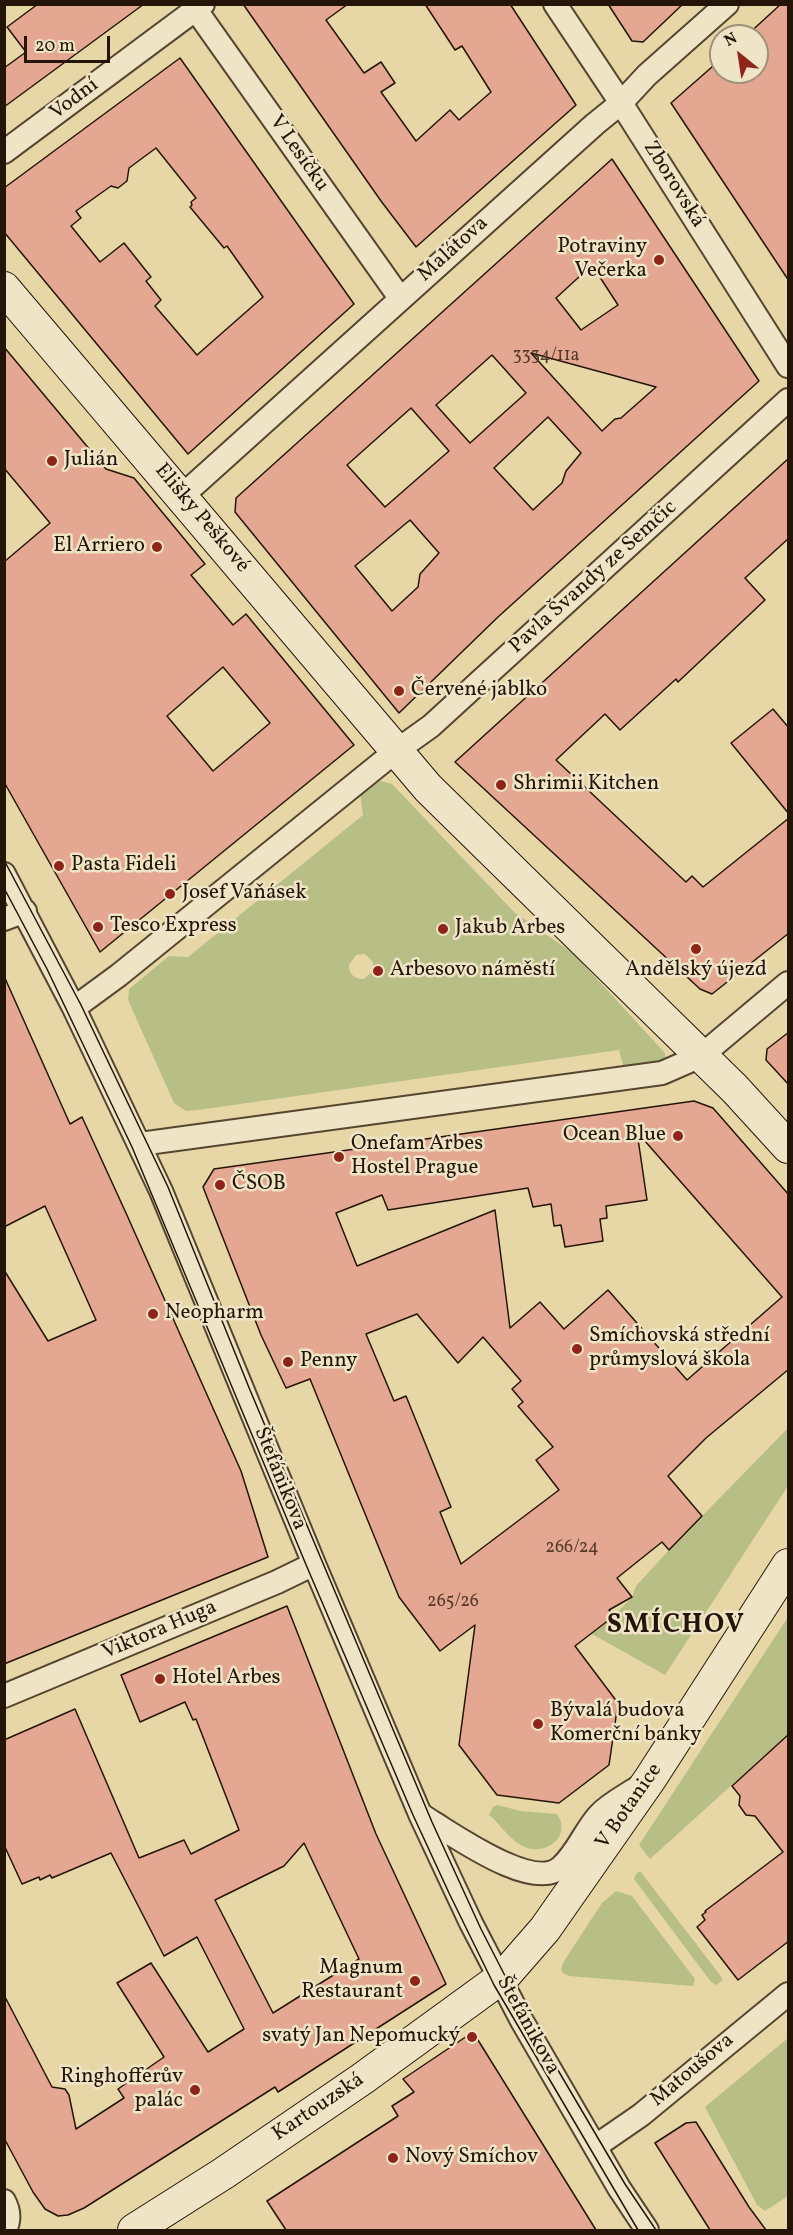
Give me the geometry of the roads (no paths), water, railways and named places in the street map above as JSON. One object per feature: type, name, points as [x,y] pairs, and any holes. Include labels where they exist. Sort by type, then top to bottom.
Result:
[{"type":"street","name":"Zborovská","points":[[555,4],[789,366]]},
{"type":"street","name":"Malátova","points":[[182,496],[400,298],[621,103],[647,75],[726,4]]},
{"type":"street","name":"Vodní","points":[[4,152],[200,7]]},
{"type":"street","name":"V Lesíčku","points":[[200,7],[400,298]]},
{"type":"street","name":"Elišky Peškové","points":[[4,288],[396,751]]},
{"type":"street","name":"Pavla Švandy ze Semčic","points":[[396,751],[431,726],[789,400]]},
{"type":"street","points":[[74,1008],[119,975],[396,751],[428,788],[735,1089],[789,1147]]},
{"type":"street","points":[[4,874],[15,915],[74,1008],[140,1144],[662,1073],[701,1056],[789,983]]},
{"type":"street","name":"Štefánikova","points":[[140,1144],[420,1814],[471,1923],[522,2021],[646,2230]]},
{"type":"street","name":"Viktora Huga","points":[[4,1696],[277,1582],[314,1564]]},
{"type":"street","name":"V Botanice","points":[[500,1979],[545,1929],[650,1779],[789,1565]]},
{"type":"street","points":[[420,1814],[509,1867],[549,1873],[562,1867],[600,1814],[650,1779]]},
{"type":"street","name":"Kartouzská","points":[[134,2230],[224,2173],[362,2079],[500,1979]]},
{"type":"street","name":"Matoušova","points":[[596,2146],[641,2115],[789,1994]]},
{"type":"street","points":[[4,2201],[9,2209],[9,2221],[5,2230]]},
{"type":"tram line","points":[[4,860],[81,1005],[168,1187],[250,1390],[432,1822],[481,1929],[522,2009],[625,2184],[656,2230]]},
{"type":"tram line","points":[[4,888],[47,969],[132,1147],[307,1567],[413,1815],[449,1893],[494,1985],[638,2230]]},
{"type":"place","name":"Potraviny Večerka","points":[[659,260]]},
{"type":"place","name":"Julián","points":[[52,461]]},
{"type":"place","name":"El Arriero","points":[[157,547]]},
{"type":"place","name":"Červené jablko","points":[[399,691]]},
{"type":"place","name":"Shrimii Kitchen","points":[[501,785]]},
{"type":"place","name":"Pasta Fideli","points":[[59,866]]},
{"type":"place","name":"Josef Vaňásek","points":[[170,894]]},
{"type":"place","name":"Tesco Express","points":[[98,927]]},
{"type":"place","name":"Jakub Arbes","points":[[443,929]]},
{"type":"place","name":"Andělský újezd","points":[[696,949]]},
{"type":"place","name":"Arbesovo náměstí","points":[[378,971]]},
{"type":"place","name":"Ocean Blue","points":[[678,1136]]},
{"type":"place","name":"Onefam Arbes Hostel Prague","points":[[339,1157]]},
{"type":"place","name":"ČSOB","points":[[220,1185]]},
{"type":"place","name":"Neopharm","points":[[153,1314]]},
{"type":"place","name":"Smíchovská střední průmyslová škola","points":[[577,1349]]},
{"type":"place","name":"Penny","points":[[288,1362]]},
{"type":"place","name":"Hotel Arbes","points":[[160,1679]]},
{"type":"place","name":"Bývalá budova Komerční banky","points":[[538,1724]]},
{"type":"place","name":"Magnum Restaurant","points":[[415,1981]]},
{"type":"place","name":"svatý Jan Nepomucký","points":[[472,2037]]},
{"type":"place","name":"Ringhofferův palác","points":[[195,2090]]},
{"type":"place","name":"Nový Smíchov","points":[[393,2158]]},
{"type":"district","name":"SMÍCHOV","points":[[676,1627]]}]
